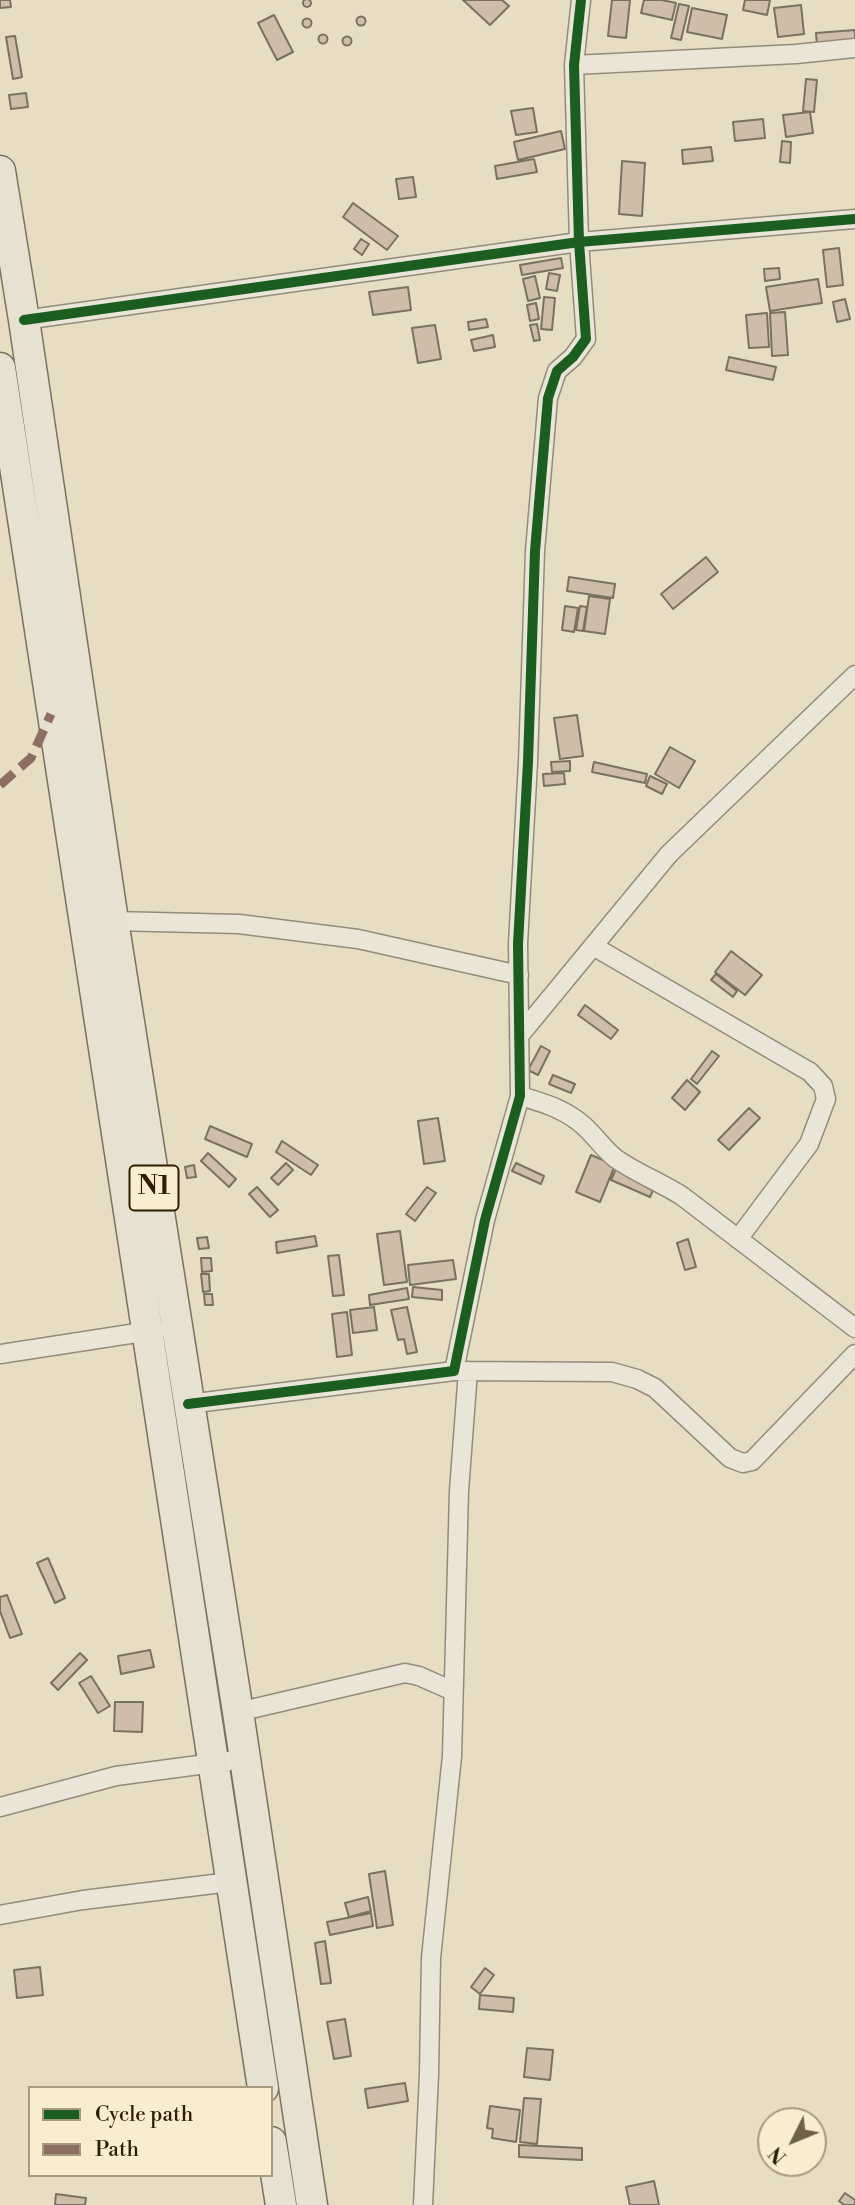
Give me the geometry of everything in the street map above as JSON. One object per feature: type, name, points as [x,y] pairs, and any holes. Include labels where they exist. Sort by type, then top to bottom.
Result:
[{"type":"highway","name":"N1","points":[[0,171],[6,248],[24,320],[113,921],[212,1764],[263,2086]]},
{"type":"highway","name":"N1","points":[[0,368],[162,1329],[188,1404],[238,1712],[312,2205]]},
{"type":"highway","points":[[273,2155],[281,2205]]},
{"type":"street","points":[[423,2205],[431,1958],[452,1756],[461,1371],[485,1220],[520,1096],[519,975],[535,551],[548,398],[557,371],[573,358],[586,339],[579,243],[574,65],[581,0]]},
{"type":"street","points":[[574,65],[796,54],[855,48]]},
{"type":"street","points":[[24,320],[579,243],[855,219]]},
{"type":"street","points":[[519,1036],[669,854],[855,675]]},
{"type":"street","points":[[113,921],[239,924],[358,939],[519,975]]},
{"type":"street","points":[[593,946],[810,1072],[823,1086],[826,1099],[809,1144],[738,1239]]},
{"type":"street","points":[[520,1096],[568,1114],[613,1156],[682,1196],[855,1328]]},
{"type":"street","points":[[0,1354],[162,1329]]},
{"type":"street","points":[[188,1404],[461,1371],[612,1372],[637,1378],[655,1388],[730,1458],[743,1463],[752,1461],[855,1354]]},
{"type":"street","points":[[238,1712],[405,1672],[453,1691]]},
{"type":"street","points":[[0,1807],[116,1776],[244,1759]]},
{"type":"street","points":[[0,1915],[83,1900],[230,1882]]},
{"type":"building","points":[[307,-1],[311,3],[307,7],[303,3]]},
{"type":"building","points":[[0,0],[10,0],[11,7],[0,8]]},
{"type":"building","points":[[463,0],[502,0],[509,6],[490,25]]},
{"type":"building","points":[[612,0],[630,0],[626,38],[608,36]]},
{"type":"building","points":[[644,0],[676,3],[672,20],[641,13]]},
{"type":"building","points":[[745,0],[770,0],[767,15],[743,10]]},
{"type":"building","points":[[679,4],[689,6],[681,40],[671,38]]},
{"type":"building","points":[[801,5],[804,34],[778,37],[774,8]]},
{"type":"building","points":[[692,8],[727,15],[722,39],[687,32]]},
{"type":"building","points":[[274,15],[293,52],[277,60],[258,23]]},
{"type":"building","points":[[361,16],[366,21],[361,26],[356,21]]},
{"type":"building","points":[[307,18],[312,23],[307,28],[302,23]]},
{"type":"building","points":[[855,30],[855,43],[817,45],[816,33]]},
{"type":"building","points":[[323,34],[328,39],[323,44],[318,39]]},
{"type":"building","points":[[15,36],[22,77],[13,79],[6,37]]},
{"type":"building","points":[[347,36],[352,41],[347,46],[342,41]]},
{"type":"building","points":[[806,79],[817,80],[814,112],[803,111]]},
{"type":"building","points":[[26,93],[28,107],[11,109],[9,95]]},
{"type":"building","points":[[533,108],[537,132],[516,135],[511,111]]},
{"type":"building","points":[[810,112],[813,133],[786,137],[783,115]]},
{"type":"building","points":[[763,119],[765,138],[735,141],[733,122]]},
{"type":"building","points":[[561,131],[565,149],[518,160],[514,142]]},
{"type":"building","points":[[782,141],[791,142],[790,163],[780,162]]},
{"type":"building","points":[[711,147],[713,161],[683,164],[682,150]]},
{"type":"building","points":[[534,159],[537,172],[497,179],[495,166]]},
{"type":"building","points":[[622,161],[645,163],[642,216],[619,214]]},
{"type":"building","points":[[413,177],[416,197],[399,199],[396,179]]},
{"type":"building","points":[[353,203],[398,236],[387,250],[343,217]]},
{"type":"building","points":[[361,239],[369,244],[362,255],[354,249]]},
{"type":"building","points":[[839,248],[843,285],[827,287],[823,250]]},
{"type":"building","points":[[561,258],[563,268],[522,275],[520,265]]},
{"type":"building","points":[[779,268],[780,279],[765,281],[764,269]]},
{"type":"building","points":[[549,273],[560,275],[557,291],[546,289]]},
{"type":"building","points":[[535,276],[540,298],[528,301],[523,279]]},
{"type":"building","points":[[818,279],[822,303],[770,311],[766,287]]},
{"type":"building","points":[[408,287],[411,310],[373,315],[369,292]]},
{"type":"building","points":[[544,297],[555,298],[552,330],[541,329]]},
{"type":"building","points":[[845,299],[850,319],[837,322],[833,302]]},
{"type":"building","points":[[536,303],[539,319],[530,321],[527,305]]},
{"type":"building","points":[[785,312],[788,355],[772,356],[770,313]]},
{"type":"building","points":[[767,313],[769,347],[749,348],[746,315]]},
{"type":"building","points":[[486,319],[488,327],[469,330],[468,322]]},
{"type":"building","points":[[537,324],[540,340],[534,341],[530,325]]},
{"type":"building","points":[[435,325],[441,359],[418,363],[412,328]]},
{"type":"building","points":[[493,335],[495,347],[474,351],[471,340]]},
{"type":"building","points":[[729,357],[776,367],[773,380],[726,370]]},
{"type":"building","points":[[706,557],[718,572],[673,609],[661,594]]},
{"type":"building","points":[[569,577],[615,584],[613,598],[567,591]]},
{"type":"building","points":[[589,596],[610,599],[605,634],[584,631]]},
{"type":"building","points":[[565,606],[578,608],[574,632],[562,630]]},
{"type":"building","points":[[580,606],[587,607],[583,631],[576,630]]},
{"type":"building","points":[[577,715],[583,756],[560,759],[554,718]]},
{"type":"building","points":[[670,747],[695,761],[679,788],[655,774]]},
{"type":"building","points":[[570,761],[570,771],[552,772],[551,762]]},
{"type":"building","points":[[594,762],[647,774],[645,783],[592,772]]},
{"type":"building","points":[[564,773],[565,784],[544,786],[543,774]]},
{"type":"building","points":[[650,776],[667,784],[662,794],[646,786]]},
{"type":"building","points":[[731,951],[762,975],[745,995],[715,972]]},
{"type":"building","points":[[716,974],[737,991],[733,997],[711,980]]},
{"type":"building","points":[[585,1005],[618,1030],[611,1039],[578,1015]]},
{"type":"building","points":[[541,1046],[550,1051],[538,1075],[528,1070]]},
{"type":"building","points":[[712,1051],[719,1056],[697,1084],[691,1079]]},
{"type":"building","points":[[553,1075],[575,1084],[571,1093],[549,1084]]},
{"type":"building","points":[[687,1080],[700,1092],[685,1110],[672,1098]]},
{"type":"building","points":[[749,1108],[760,1118],[729,1150],[718,1140]]},
{"type":"building","points":[[438,1118],[445,1161],[424,1164],[418,1121]]},
{"type":"building","points":[[210,1126],[252,1144],[247,1157],[205,1139]]},
{"type":"building","points":[[282,1141],[318,1165],[311,1175],[276,1152]]},
{"type":"building","points":[[208,1153],[236,1179],[229,1187],[201,1161]]},
{"type":"building","points":[[591,1155],[615,1165],[600,1202],[576,1192]]},
{"type":"building","points":[[286,1163],[293,1170],[278,1185],[271,1178]]},
{"type":"building","points":[[516,1163],[544,1176],[541,1184],[512,1171]]},
{"type":"building","points":[[194,1165],[196,1177],[187,1178],[185,1167]]},
{"type":"building","points":[[616,1169],[655,1186],[650,1197],[611,1180]]},
{"type":"building","points":[[257,1187],[278,1210],[270,1217],[249,1194]]},
{"type":"building","points":[[427,1187],[436,1193],[415,1221],[406,1214]]},
{"type":"building","points":[[400,1231],[407,1282],[384,1285],[377,1234]]},
{"type":"building","points":[[315,1236],[317,1246],[277,1253],[276,1242]]},
{"type":"building","points":[[207,1237],[209,1248],[199,1249],[197,1238]]},
{"type":"building","points":[[688,1239],[696,1267],[685,1270],[677,1243]]},
{"type":"building","points":[[339,1255],[344,1295],[333,1296],[328,1256]]},
{"type":"building","points":[[201,1258],[211,1258],[212,1271],[202,1272]]},
{"type":"building","points":[[453,1260],[456,1279],[410,1285],[408,1265]]},
{"type":"building","points":[[201,1274],[209,1274],[210,1291],[203,1292]]},
{"type":"building","points":[[413,1287],[442,1290],[442,1300],[412,1297]]},
{"type":"building","points":[[407,1288],[409,1299],[370,1305],[369,1295]]},
{"type":"building","points":[[204,1294],[212,1294],[213,1305],[205,1305]]},
{"type":"building","points":[[374,1307],[377,1330],[353,1333],[350,1310]]},
{"type":"building","points":[[407,1307],[417,1352],[407,1354],[404,1339],[398,1340],[391,1310]]},
{"type":"building","points":[[347,1312],[352,1355],[337,1357],[332,1314]]},
{"type":"building","points":[[48,1558],[65,1598],[55,1603],[37,1563]]},
{"type":"building","points":[[7,1595],[22,1634],[10,1638],[0,1611],[0,1597]]},
{"type":"building","points":[[150,1650],[154,1667],[121,1674],[118,1656]]},
{"type":"building","points":[[80,1653],[87,1660],[58,1690],[51,1683]]},
{"type":"building","points":[[91,1676],[110,1706],[98,1713],[79,1683]]},
{"type":"building","points":[[115,1702],[143,1702],[142,1732],[114,1731]]},
{"type":"building","points":[[385,1871],[393,1925],[377,1928],[369,1874]]},
{"type":"building","points":[[368,1897],[371,1911],[349,1917],[345,1903]]},
{"type":"building","points":[[371,1913],[373,1926],[330,1935],[327,1922]]},
{"type":"building","points":[[325,1941],[331,1983],[321,1984],[315,1943]]},
{"type":"building","points":[[40,1967],[43,1995],[17,1998],[14,1970]]},
{"type":"building","points":[[485,1968],[494,1975],[480,1994],[471,1987]]},
{"type":"building","points":[[480,1995],[514,1998],[513,2012],[479,2009]]},
{"type":"building","points":[[345,2019],[351,2056],[334,2059],[327,2022]]},
{"type":"building","points":[[527,2048],[553,2050],[550,2080],[524,2077]]},
{"type":"building","points":[[405,2083],[408,2101],[368,2108],[365,2089]]},
{"type":"building","points":[[524,2098],[541,2099],[537,2144],[520,2142]]},
{"type":"building","points":[[490,2106],[520,2110],[516,2142],[492,2138],[493,2129],[487,2128]]},
{"type":"building","points":[[519,2145],[582,2148],[582,2160],[519,2157]]},
{"type":"building","points":[[654,2181],[659,2205],[630,2205],[626,2187]]},
{"type":"building","points":[[845,2193],[855,2200],[855,2205],[844,2205],[839,2201]]},
{"type":"building","points":[[56,2194],[86,2198],[85,2205],[55,2205]]},
{"type":"marked path","points":[[0,785],[31,758],[51,714]]},
{"type":"cycle path","points":[[188,1404],[454,1371],[485,1220],[520,1096],[518,944],[528,762],[535,551],[548,398],[557,371],[573,357],[586,339],[579,242],[574,65],[581,0]]},
{"type":"cycle path","points":[[24,320],[579,242],[855,219]]}]
